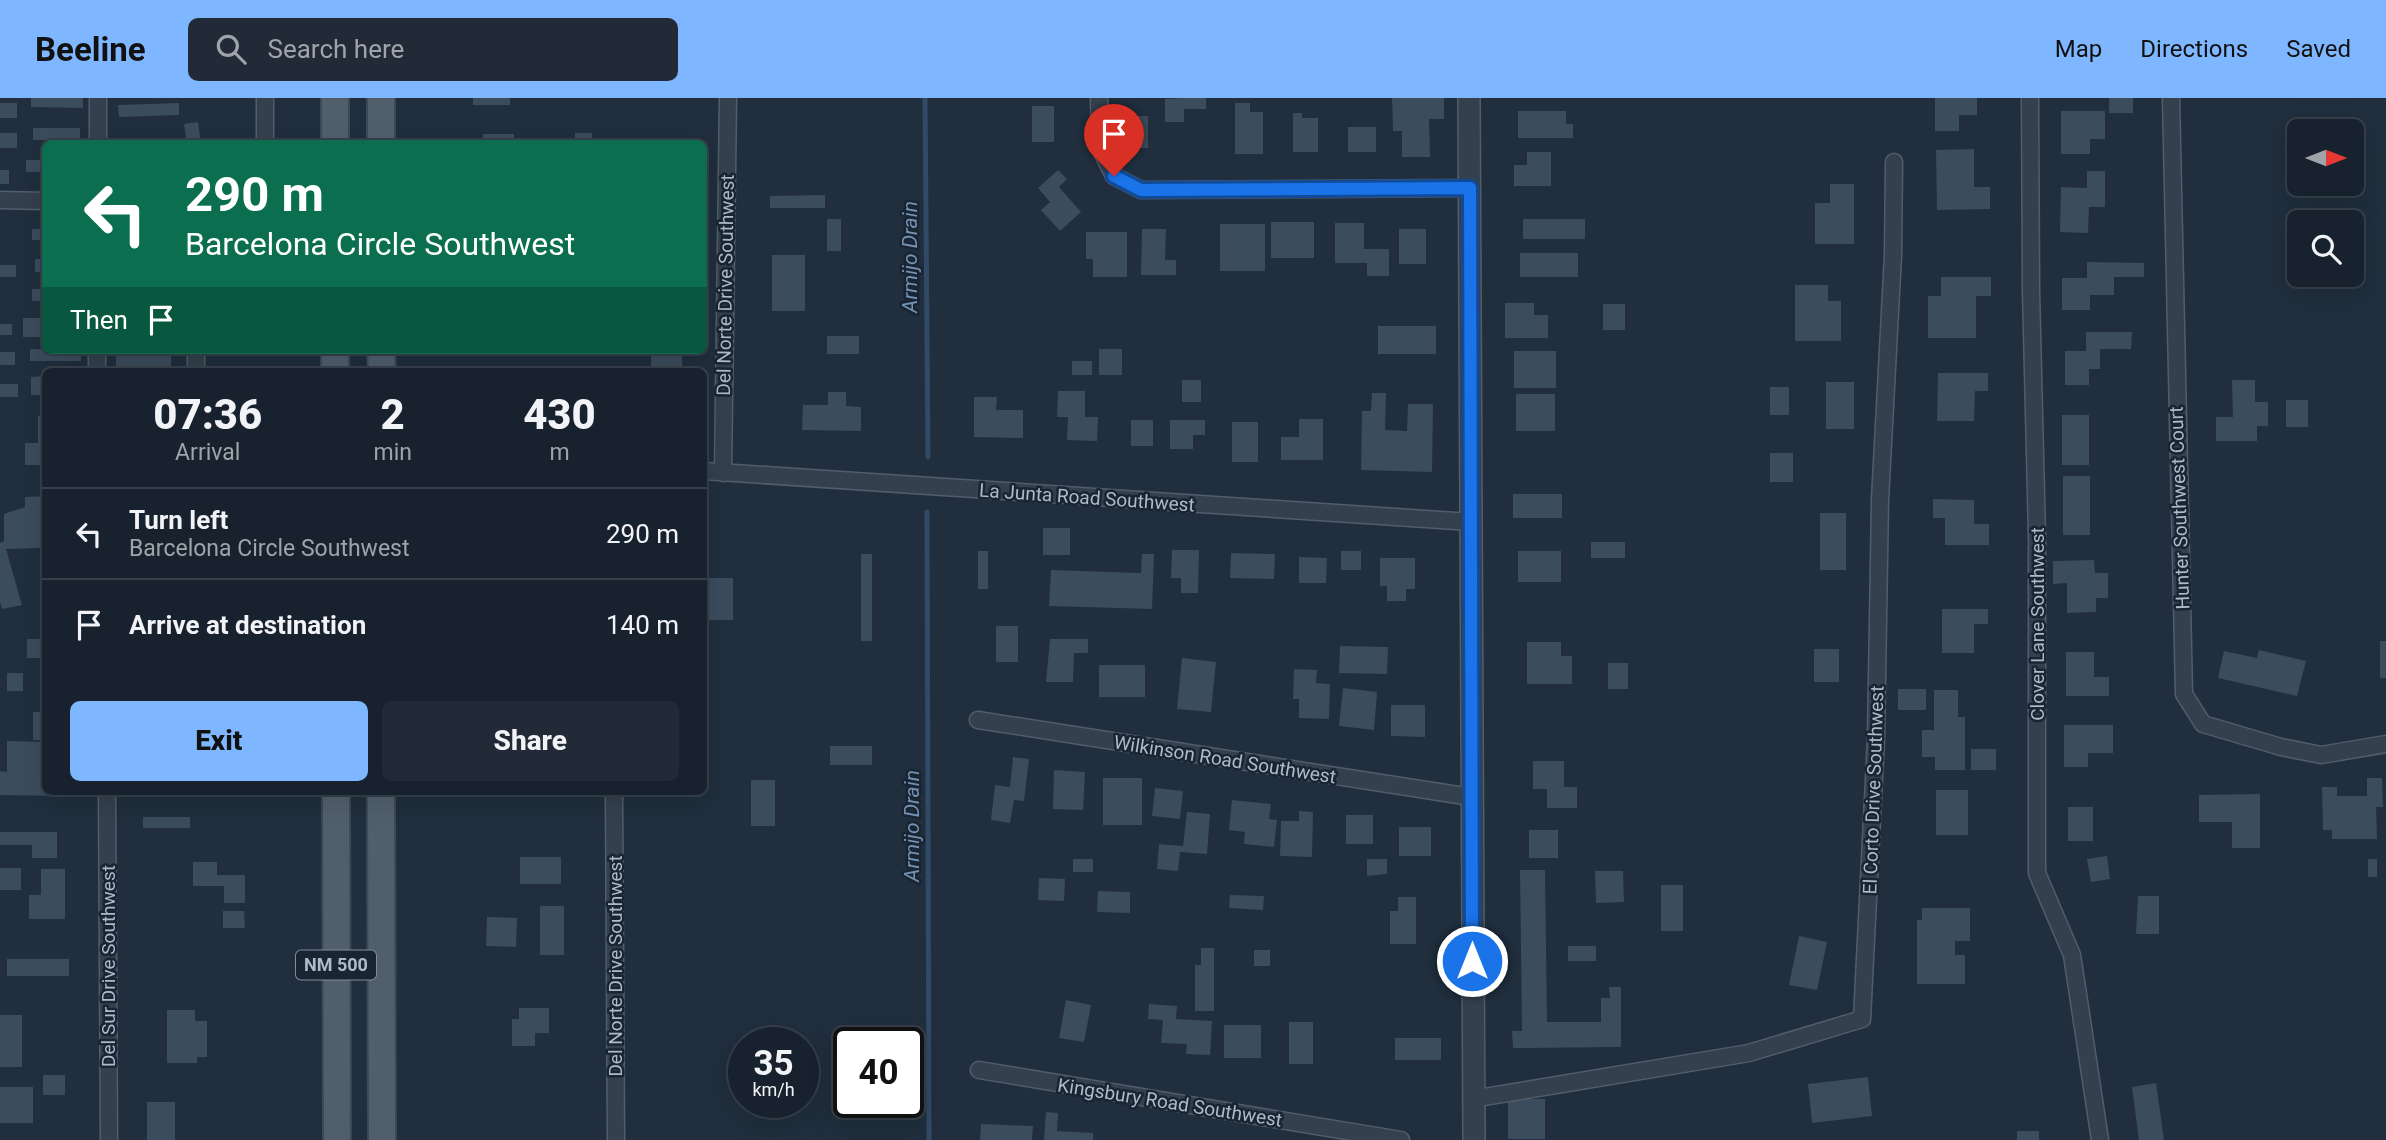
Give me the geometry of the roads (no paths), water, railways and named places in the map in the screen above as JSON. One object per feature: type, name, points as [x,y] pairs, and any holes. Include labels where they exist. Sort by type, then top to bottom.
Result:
[{"type":"main road","points":[[335,98],[335,140]]},
{"type":"main road","points":[[381,98],[381,140]]},
{"type":"main road","name":"NM 500","points":[[336,795],[337,1140]]},
{"type":"main road","name":"NM 500","points":[[382,795],[382,1140]]},
{"type":"street","points":[[98,98],[98,140]]},
{"type":"street","points":[[265,98],[265,140]]},
{"type":"street","name":"Del Norte Drive Southwest","points":[[723,472],[728,98]]},
{"type":"street","points":[[1099,98],[1100,148],[1114,176],[1141,190],[1470,188]]},
{"type":"street","points":[[1469,98],[1474,1140]]},
{"type":"street","name":"Clover Lane Southwest","points":[[2030,98],[2031,292],[2037,536],[2037,873],[2072,955],[2100,1140]]},
{"type":"street","name":"Hunter Southwest Court","points":[[2171,98],[2184,694],[2203,724],[2281,747],[2321,755],[2386,744]]},
{"type":"street","name":"El Corto Drive Southwest","points":[[1472,1098],[1749,1053],[1862,1019],[1876,739],[1880,500],[1893,255],[1894,162]]},
{"type":"street","points":[[0,200],[42,201]]},
{"type":"street","name":"La Junta Road Southwest","points":[[707,471],[1471,522]]},
{"type":"street","name":"Wilkinson Road Southwest","points":[[978,720],[1471,797]]},
{"type":"street","name":"Del Sur Drive Southwest","points":[[107,795],[109,1140]]},
{"type":"street","name":"Del Norte Drive Southwest","points":[[614,795],[616,1140]]},
{"type":"street","name":"Kingsbury Road Southwest","points":[[979,1070],[1401,1140]]},
{"type":"waterway","name":"Armijo Drain","points":[[925,98],[928,457]]},
{"type":"waterway","name":"Armijo Drain","points":[[927,512],[929,1140]]}]
